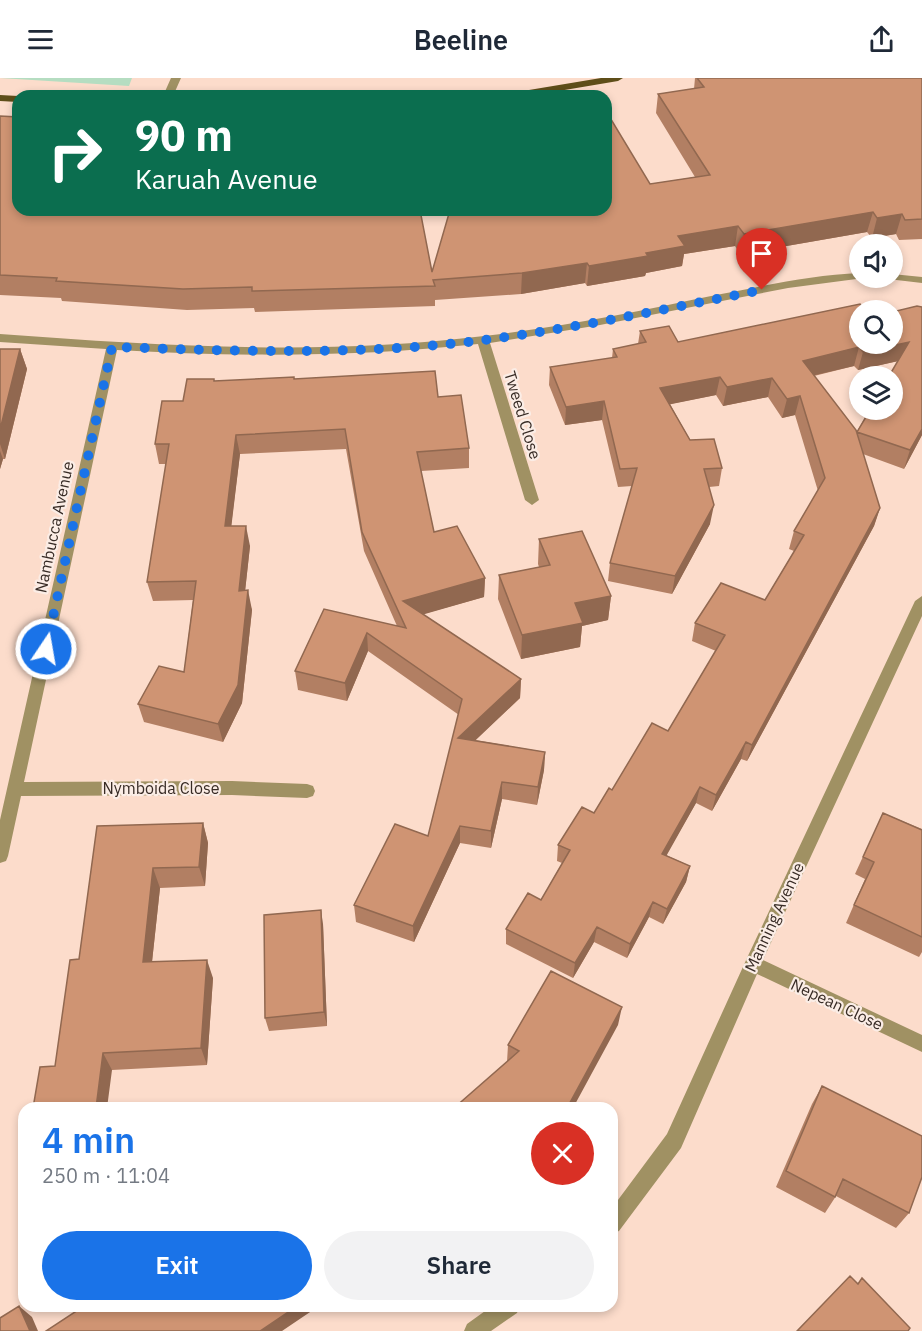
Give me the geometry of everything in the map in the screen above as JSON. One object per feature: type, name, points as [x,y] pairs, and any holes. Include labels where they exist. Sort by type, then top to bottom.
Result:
[{"type":"main road","points":[[547,90],[618,78]]},
{"type":"street","points":[[0,338],[112,347],[202,350],[332,350],[483,340],[612,319],[805,281],[849,277]]},
{"type":"street","points":[[903,278],[922,280]]},
{"type":"street","name":"Tweed Close","points":[[483,340],[532,500]]},
{"type":"street","name":"Nambucca Avenue","points":[[0,856],[112,347]]},
{"type":"street","name":"Manning Avenue","points":[[618,1216],[674,1141],[753,964],[922,601]]},
{"type":"street","name":"Nymboida Close","points":[[15,789],[232,788],[308,791]]},
{"type":"street","name":"Nepean Close","points":[[753,964],[922,1044]]},
{"type":"street","points":[[474,1331],[501,1312]]},
{"type":"green space","points":[[0,78],[132,78],[129,86]]},
{"type":"building","points":[[697,78],[922,78],[922,219],[905,220],[902,214],[877,218],[873,212],[744,234],[738,226],[678,236],[685,246],[646,253],[648,256],[589,266],[587,263],[522,273],[433,280],[435,286],[252,291],[252,287],[183,289],[0,275],[0,116],[12,117],[12,216],[421,216],[432,272],[448,216],[612,216],[612,121],[650,184],[710,175],[658,94],[704,87]]},
{"type":"building","points":[[849,306],[849,350],[803,361],[856,430],[880,508],[752,745],[746,742],[716,795],[700,787],[662,854],[690,866],[667,909],[653,902],[630,944],[597,927],[575,963],[506,929],[528,893],[541,900],[570,850],[558,845],[582,807],[594,813],[609,788],[612,790],[652,723],[668,731],[725,635],[695,623],[721,583],[765,600],[804,535],[794,531],[825,478],[800,396],[787,399],[772,378],[727,387],[720,377],[660,388],[690,440],[714,439],[722,468],[704,469],[714,505],[675,576],[610,563],[637,468],[620,469],[604,401],[566,407],[550,367],[617,357],[613,349],[646,342],[640,331],[669,326],[678,342]]},
{"type":"building","points":[[922,307],[922,429],[910,450],[857,432],[864,420],[903,420],[903,366],[895,366],[909,342],[903,343],[903,309]]},
{"type":"building","points":[[0,349],[20,349],[0,430]]},
{"type":"building","points":[[435,371],[438,397],[461,395],[469,448],[417,452],[434,532],[457,526],[485,578],[403,601],[521,679],[458,738],[545,752],[538,787],[502,782],[491,831],[460,826],[413,926],[354,905],[395,824],[428,836],[462,699],[367,633],[345,683],[295,671],[324,609],[406,628],[362,532],[345,429],[236,435],[225,526],[246,526],[239,591],[248,590],[238,685],[218,724],[138,704],[159,666],[184,672],[196,581],[147,582],[169,444],[155,444],[162,401],[183,401],[187,379],[214,379],[214,381],[294,377],[294,379]]},
{"type":"building","points":[[582,531],[611,596],[575,603],[583,623],[522,635],[499,575],[550,565],[539,539]]},
{"type":"building","points":[[883,813],[922,830],[922,937],[854,905],[874,862],[863,857]]},
{"type":"building","points":[[203,823],[199,867],[153,868],[143,962],[207,960],[201,1048],[103,1053],[97,1102],[34,1102],[40,1067],[55,1066],[70,960],[79,959],[97,826]]},
{"type":"building","points":[[321,910],[324,1012],[265,1018],[264,915]]},
{"type":"building","points":[[551,971],[622,1007],[570,1102],[461,1102],[519,1051],[508,1045]]},
{"type":"building","points":[[822,1086],[922,1136],[922,1177],[909,1213],[843,1179],[835,1197],[786,1171]]},
{"type":"building","points":[[850,1276],[858,1284],[862,1278],[910,1328],[908,1331],[797,1331]]},
{"type":"building","points":[[18,1307],[18,1312],[22,1312],[30,1331],[0,1331],[0,1318]]},
{"type":"building","points":[[75,1312],[288,1312],[260,1331],[46,1331]]},
{"type":"route","points":[[46,649],[112,347],[272,351],[332,350],[483,340],[612,319],[762,290]]}]
